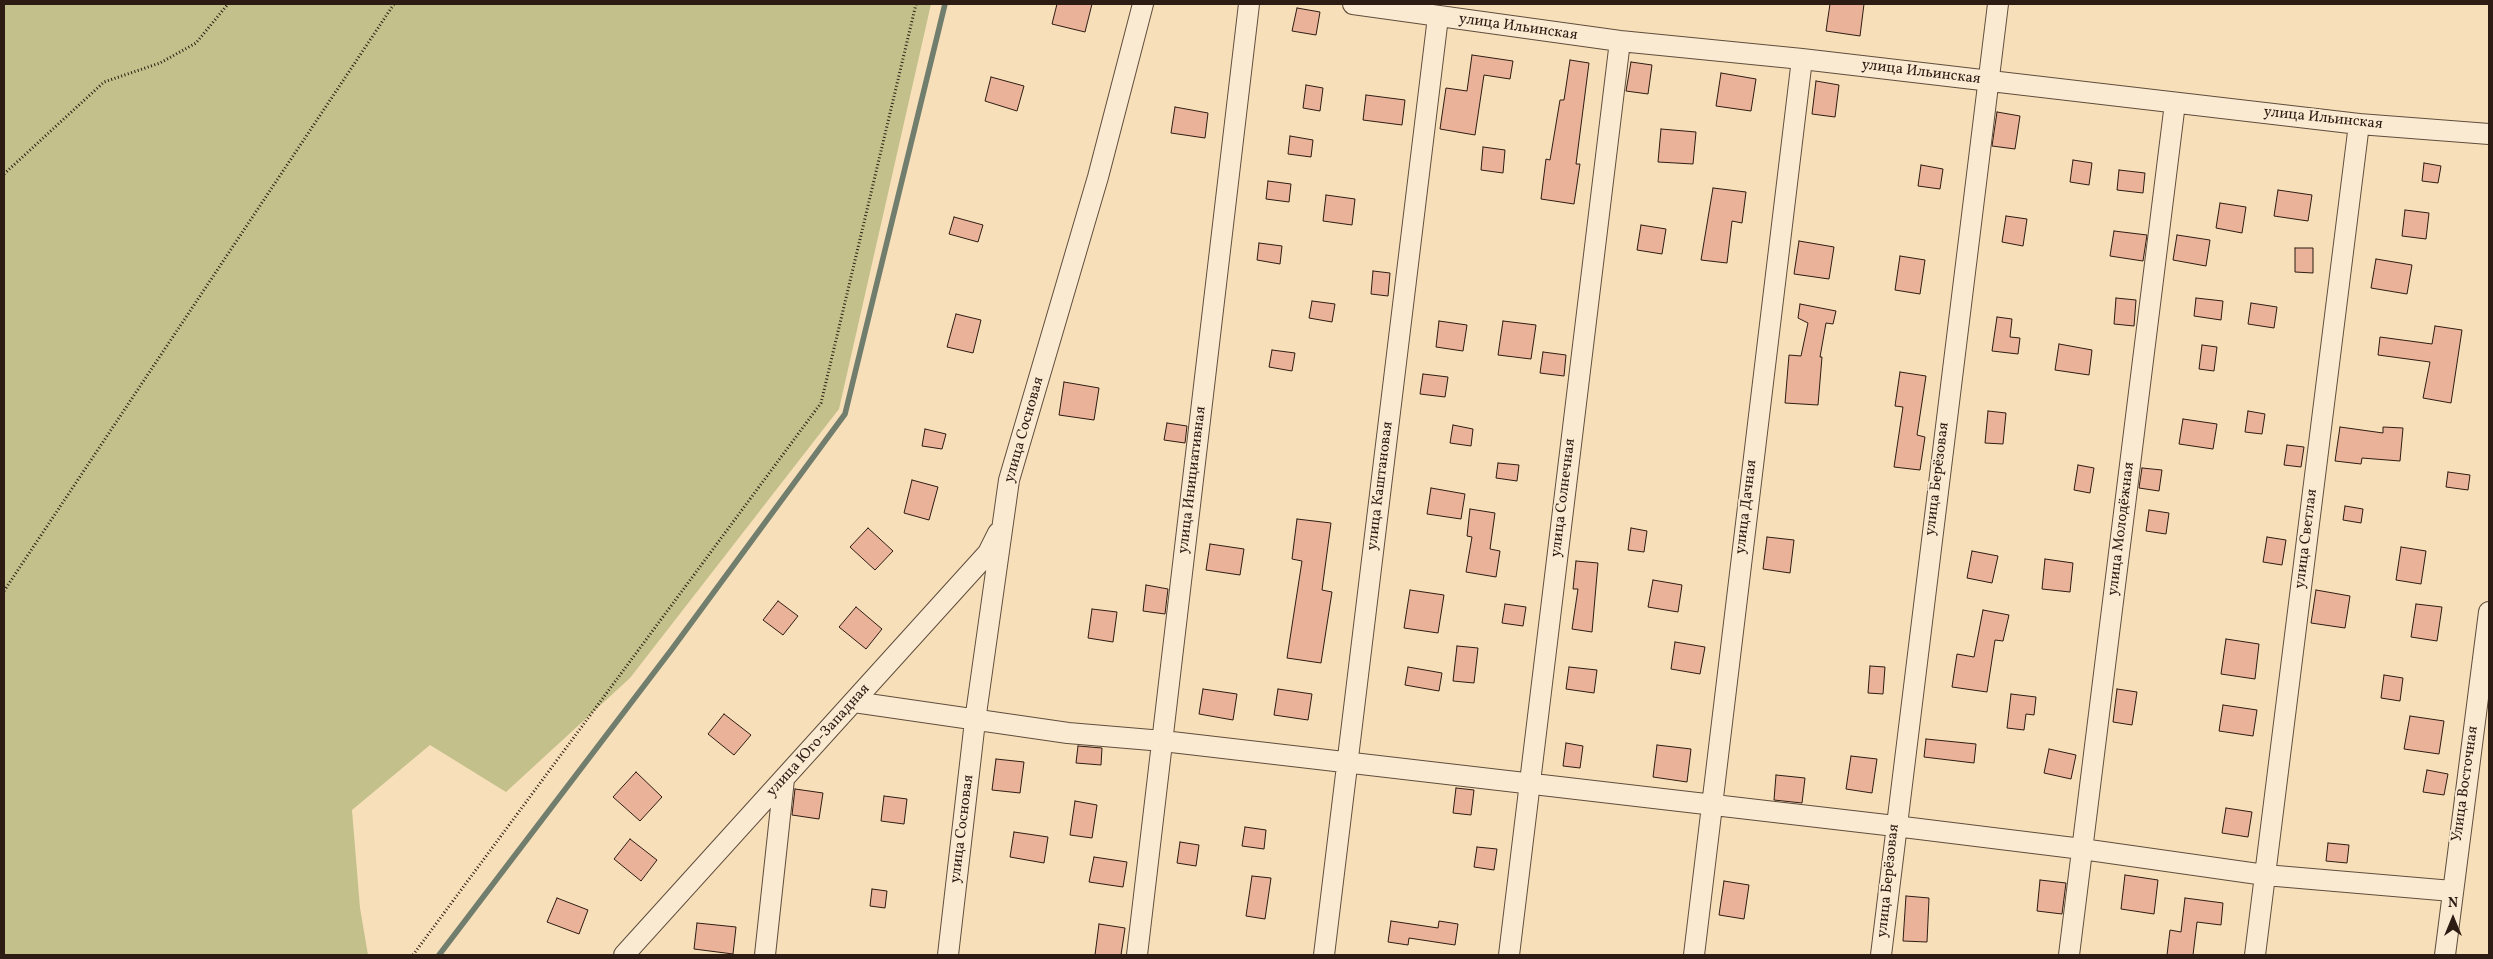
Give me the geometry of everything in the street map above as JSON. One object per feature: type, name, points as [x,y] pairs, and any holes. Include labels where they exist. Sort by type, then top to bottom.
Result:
[{"type":"street","name":"улица Сосновая","points":[[948,955],[975,721],[1005,520],[1009,480],[1098,177],[1143,4]]},
{"type":"street","name":"улица Инициативная","points":[[1137,955],[1249,4]]},
{"type":"street","name":"улица Ильинская","points":[[1353,4],[1620,41],[1802,59],[2359,124],[2489,134]]},
{"type":"street","name":"улица Берёзовая","points":[[1881,955],[1986,80],[1998,4]]},
{"type":"street","name":"улица Каштановая","points":[[1324,955],[1438,17]]},
{"type":"street","name":"улица Солнечная","points":[[1509,955],[1528,785],[1620,41]]},
{"type":"street","name":"улица Дачная","points":[[1694,955],[1802,59]]},
{"type":"street","name":"улица Молодёжная","points":[[2069,955],[2175,103]]},
{"type":"street","name":"улица Светлая","points":[[2255,955],[2359,124]]},
{"type":"street","name":"улица Юго-Западная","points":[[624,955],[988,553],[1005,520]]},
{"type":"street","name":"Улица Восточная","points":[[2445,955],[2489,612]]},
{"type":"street","points":[[854,702],[1068,733],[1163,741],[1528,785],[1895,826],[2082,849],[2265,875],[2452,891]]},
{"type":"street","points":[[765,955],[784,779]]},
{"type":"path","points":[[4,174],[104,82],[160,63],[196,42],[228,4]]},
{"type":"path","points":[[4,591],[394,4]]},
{"type":"path","points":[[413,955],[821,403],[916,4]]},
{"type":"shaded area","points":[[4,4],[931,4],[839,409],[630,678],[506,792],[430,745],[352,810],[360,908],[368,955],[4,955]]},
{"type":"building","points":[[1057,4],[1092,4],[1085,32],[1052,24]]},
{"type":"building","points":[[1830,4],[1864,4],[1860,36],[1826,31]]},
{"type":"building","points":[[1297,8],[1320,12],[1316,35],[1292,31]]},
{"type":"building","points":[[1472,55],[1513,61],[1510,79],[1484,75],[1475,135],[1440,129],[1446,88],[1467,91]]},
{"type":"building","points":[[1570,60],[1589,63],[1576,164],[1580,164],[1574,204],[1541,199],[1546,159],[1550,160],[1560,100],[1564,100]]},
{"type":"building","points":[[1631,62],[1652,65],[1648,94],[1626,91]]},
{"type":"building","points":[[1721,73],[1756,79],[1751,111],[1716,106]]},
{"type":"building","points":[[991,77],[1024,86],[1017,111],[985,101]]},
{"type":"building","points":[[1816,81],[1839,85],[1835,117],[1812,114]]},
{"type":"building","points":[[1306,85],[1323,88],[1320,111],[1303,108]]},
{"type":"building","points":[[1366,95],[1405,100],[1402,125],[1363,120]]},
{"type":"building","points":[[1175,107],[1208,113],[1205,138],[1171,133]]},
{"type":"building","points":[[1997,112],[2020,116],[2015,149],[1992,146]]},
{"type":"building","points":[[1661,129],[1696,132],[1693,164],[1658,162]]},
{"type":"building","points":[[1290,136],[1313,140],[1311,157],[1288,154]]},
{"type":"building","points":[[1483,147],[1505,150],[1503,173],[1481,170]]},
{"type":"building","points":[[2073,160],[2092,163],[2089,185],[2070,182]]},
{"type":"building","points":[[2424,163],[2441,166],[2438,183],[2422,181]]},
{"type":"building","points":[[1921,165],[1943,169],[1940,189],[1918,186]]},
{"type":"building","points":[[2119,170],[2145,173],[2143,193],[2117,190]]},
{"type":"building","points":[[1268,181],[1291,184],[1289,202],[1266,199]]},
{"type":"building","points":[[1713,188],[1746,192],[1742,223],[1732,221],[1727,263],[1701,260]]},
{"type":"building","points":[[2278,190],[2312,195],[2308,221],[2274,216]]},
{"type":"building","points":[[1326,195],[1355,199],[1352,225],[1323,221]]},
{"type":"building","points":[[2220,203],[2246,207],[2242,233],[2216,228]]},
{"type":"building","points":[[2405,210],[2429,213],[2426,239],[2402,236]]},
{"type":"building","points":[[2006,216],[2027,219],[2023,246],[2002,242]]},
{"type":"building","points":[[954,217],[983,225],[978,242],[949,234]]},
{"type":"building","points":[[1641,225],[1666,229],[1662,254],[1637,250]]},
{"type":"building","points":[[2114,231],[2147,235],[2143,261],[2110,256]]},
{"type":"building","points":[[2177,235],[2210,240],[2206,266],[2173,260]]},
{"type":"building","points":[[1799,241],[1834,247],[1829,279],[1794,274]]},
{"type":"building","points":[[1259,243],[1282,246],[1280,264],[1257,260]]},
{"type":"building","points":[[2295,248],[2313,248],[2313,273],[2295,272]]},
{"type":"building","points":[[1900,256],[1925,260],[1920,294],[1895,290]]},
{"type":"building","points":[[2376,259],[2412,265],[2407,294],[2371,288]]},
{"type":"building","points":[[1373,271],[1390,273],[1388,296],[1371,294]]},
{"type":"building","points":[[2116,298],[2136,300],[2134,326],[2114,324]]},
{"type":"building","points":[[2196,298],[2223,301],[2221,320],[2194,316]]},
{"type":"building","points":[[1312,301],[1335,304],[1332,322],[1309,318]]},
{"type":"building","points":[[2251,303],[2277,307],[2274,328],[2248,324]]},
{"type":"building","points":[[1800,304],[1836,311],[1833,324],[1826,323],[1820,357],[1822,357],[1818,405],[1785,403],[1789,355],[1801,356],[1808,323],[1798,318]]},
{"type":"building","points":[[956,314],[981,320],[973,353],[947,347]]},
{"type":"building","points":[[1997,317],[2012,319],[2010,337],[2020,338],[2018,354],[1992,351]]},
{"type":"building","points":[[1439,321],[1467,325],[1463,351],[1436,347]]},
{"type":"building","points":[[1503,321],[1536,325],[1531,359],[1498,355]]},
{"type":"building","points":[[2435,326],[2462,330],[2451,403],[2423,398],[2430,362],[2378,355],[2380,337],[2432,344]]},
{"type":"building","points":[[2059,344],[2092,350],[2089,375],[2055,370]]},
{"type":"building","points":[[2202,345],[2217,347],[2214,371],[2199,369]]},
{"type":"building","points":[[1272,350],[1295,353],[1292,371],[1269,367]]},
{"type":"building","points":[[1543,352],[1566,355],[1564,376],[1540,373]]},
{"type":"building","points":[[1900,372],[1926,376],[1917,435],[1925,437],[1920,470],[1894,467],[1903,407],[1895,406]]},
{"type":"building","points":[[1423,374],[1448,377],[1445,397],[1420,394]]},
{"type":"building","points":[[1064,382],[1099,388],[1094,420],[1059,415]]},
{"type":"building","points":[[1988,411],[2006,413],[2003,444],[1985,443]]},
{"type":"building","points":[[2248,411],[2265,414],[2262,434],[2245,432]]},
{"type":"building","points":[[2183,419],[2217,424],[2213,449],[2179,444]]},
{"type":"building","points":[[1167,423],[1187,426],[1185,443],[1164,440]]},
{"type":"building","points":[[1453,425],[1473,429],[1471,446],[1450,443]]},
{"type":"building","points":[[2340,427],[2383,433],[2383,427],[2403,428],[2400,461],[2362,458],[2361,464],[2335,461]]},
{"type":"building","points":[[925,429],[946,434],[942,449],[922,446]]},
{"type":"building","points":[[2287,445],[2304,447],[2301,467],[2284,465]]},
{"type":"building","points":[[1498,463],[1519,465],[1517,481],[1496,478]]},
{"type":"building","points":[[2078,465],[2094,468],[2090,493],[2074,490]]},
{"type":"building","points":[[2142,468],[2162,470],[2159,491],[2139,488]]},
{"type":"building","points":[[2448,472],[2470,475],[2468,490],[2446,487]]},
{"type":"building","points":[[912,480],[938,487],[929,520],[904,513]]},
{"type":"building","points":[[1431,488],[1465,494],[1461,519],[1427,514]]},
{"type":"building","points":[[2345,506],[2363,509],[2361,523],[2343,520]]},
{"type":"building","points":[[1470,509],[1495,513],[1490,549],[1500,551],[1496,577],[1466,572],[1472,537],[1467,536]]},
{"type":"building","points":[[2149,510],[2169,513],[2166,534],[2146,531]]},
{"type":"building","points":[[1297,519],[1331,523],[1322,590],[1332,592],[1321,663],[1287,658],[1302,561],[1292,559]]},
{"type":"building","points":[[868,528],[893,551],[875,570],[850,547]]},
{"type":"building","points":[[1631,528],[1647,531],[1644,552],[1628,550]]},
{"type":"building","points":[[1767,537],[1794,540],[1790,573],[1763,569]]},
{"type":"building","points":[[2267,537],[2286,540],[2282,565],[2263,562]]},
{"type":"building","points":[[1210,544],[1244,549],[1240,575],[1206,570]]},
{"type":"building","points":[[2401,547],[2426,551],[2421,584],[2396,580]]},
{"type":"building","points":[[1972,551],[1998,556],[1992,583],[1967,578]]},
{"type":"building","points":[[2045,559],[2073,563],[2070,592],[2042,589]]},
{"type":"building","points":[[1576,561],[1598,563],[1592,632],[1572,629],[1578,589],[1573,589]]},
{"type":"building","points":[[1653,580],[1682,585],[1678,612],[1648,607]]},
{"type":"building","points":[[1146,585],[1168,589],[1165,614],[1143,611]]},
{"type":"building","points":[[1410,590],[1444,595],[1438,633],[1404,628]]},
{"type":"building","points":[[2316,590],[2350,596],[2345,628],[2311,623]]},
{"type":"building","points":[[778,601],[798,616],[783,635],[763,620]]},
{"type":"building","points":[[1505,604],[1526,607],[1523,626],[1502,623]]},
{"type":"building","points":[[2416,604],[2442,607],[2437,641],[2411,637]]},
{"type":"building","points":[[856,607],[882,629],[866,649],[839,627]]},
{"type":"building","points":[[1092,609],[1117,612],[1113,642],[1088,638]]},
{"type":"building","points":[[1983,610],[2009,615],[2003,641],[1995,640],[1987,692],[1952,687],[1957,654],[1974,657]]},
{"type":"building","points":[[2226,639],[2259,644],[2255,679],[2221,674]]},
{"type":"building","points":[[1675,642],[1705,647],[1700,674],[1671,669]]},
{"type":"building","points":[[1457,646],[1478,648],[1474,683],[1453,681]]},
{"type":"building","points":[[1870,666],[1885,667],[1883,694],[1868,693]]},
{"type":"building","points":[[1408,667],[1442,673],[1439,691],[1405,685]]},
{"type":"building","points":[[1569,667],[1597,670],[1594,693],[1566,689]]},
{"type":"building","points":[[2384,675],[2403,678],[2400,701],[2381,698]]},
{"type":"building","points":[[1203,689],[1237,694],[1233,720],[1199,714]]},
{"type":"building","points":[[1278,689],[1312,694],[1308,720],[1274,715]]},
{"type":"building","points":[[2117,689],[2137,692],[2132,725],[2113,722]]},
{"type":"building","points":[[2011,694],[2036,697],[2034,715],[2026,714],[2024,730],[2007,728]]},
{"type":"building","points":[[2223,705],[2257,710],[2253,736],[2219,731]]},
{"type":"building","points":[[724,714],[751,735],[734,755],[708,734]]},
{"type":"building","points":[[2410,716],[2444,721],[2439,754],[2404,749]]},
{"type":"building","points":[[1926,739],[1976,744],[1974,763],[1924,757]]},
{"type":"building","points":[[1566,743],[1583,746],[1580,768],[1563,766]]},
{"type":"building","points":[[1657,745],[1691,749],[1687,782],[1653,777]]},
{"type":"building","points":[[1078,746],[1102,748],[1101,765],[1076,763]]},
{"type":"building","points":[[2049,749],[2076,755],[2071,779],[2044,773]]},
{"type":"building","points":[[1851,756],[1877,759],[1872,793],[1846,789]]},
{"type":"building","points":[[996,759],[1024,762],[1020,793],[992,790]]},
{"type":"building","points":[[2427,770],[2448,774],[2444,795],[2423,792]]},
{"type":"building","points":[[636,772],[662,797],[640,821],[613,797]]},
{"type":"building","points":[[1776,775],[1805,778],[1802,803],[1774,800]]},
{"type":"building","points":[[1456,788],[1474,790],[1471,815],[1453,813]]},
{"type":"building","points":[[795,789],[823,793],[819,819],[792,815]]},
{"type":"building","points":[[884,796],[907,799],[904,824],[881,821]]},
{"type":"building","points":[[1075,801],[1097,805],[1092,838],[1070,835]]},
{"type":"building","points":[[2226,808],[2252,812],[2248,837],[2222,833]]},
{"type":"building","points":[[1245,827],[1266,830],[1264,849],[1242,846]]},
{"type":"building","points":[[1014,832],[1048,837],[1044,863],[1010,857]]},
{"type":"building","points":[[630,839],[657,860],[641,881],[614,859]]},
{"type":"building","points":[[1180,842],[1199,845],[1196,866],[1177,863]]},
{"type":"building","points":[[2328,843],[2349,845],[2347,863],[2326,861]]},
{"type":"building","points":[[1477,847],[1497,849],[1494,870],[1474,867]]},
{"type":"building","points":[[1094,857],[1127,862],[1123,887],[1089,882]]},
{"type":"building","points":[[2125,875],[2158,880],[2154,914],[2121,909]]},
{"type":"building","points":[[1252,876],[1271,878],[1265,919],[1246,916]]},
{"type":"building","points":[[2040,880],[2066,883],[2062,914],[2037,911]]},
{"type":"building","points":[[1724,881],[1749,885],[1744,919],[1719,915]]},
{"type":"building","points":[[872,889],[887,891],[885,908],[870,906]]},
{"type":"building","points":[[1906,896],[1929,898],[1927,942],[1903,941]]},
{"type":"building","points":[[557,898],[588,910],[579,934],[547,922]]},
{"type":"building","points":[[2185,898],[2223,903],[2221,925],[2197,922],[2193,955],[2167,955],[2170,930],[2181,932]]},
{"type":"building","points":[[1391,921],[1438,928],[1439,921],[1458,924],[1455,945],[1409,938],[1408,945],[1388,942]]},
{"type":"building","points":[[697,923],[736,927],[733,954],[694,949]]},
{"type":"building","points":[[1099,924],[1125,928],[1121,955],[1095,955]]},
{"type":"waterway","points":[[439,955],[672,649],[845,414],[945,4]]}]
